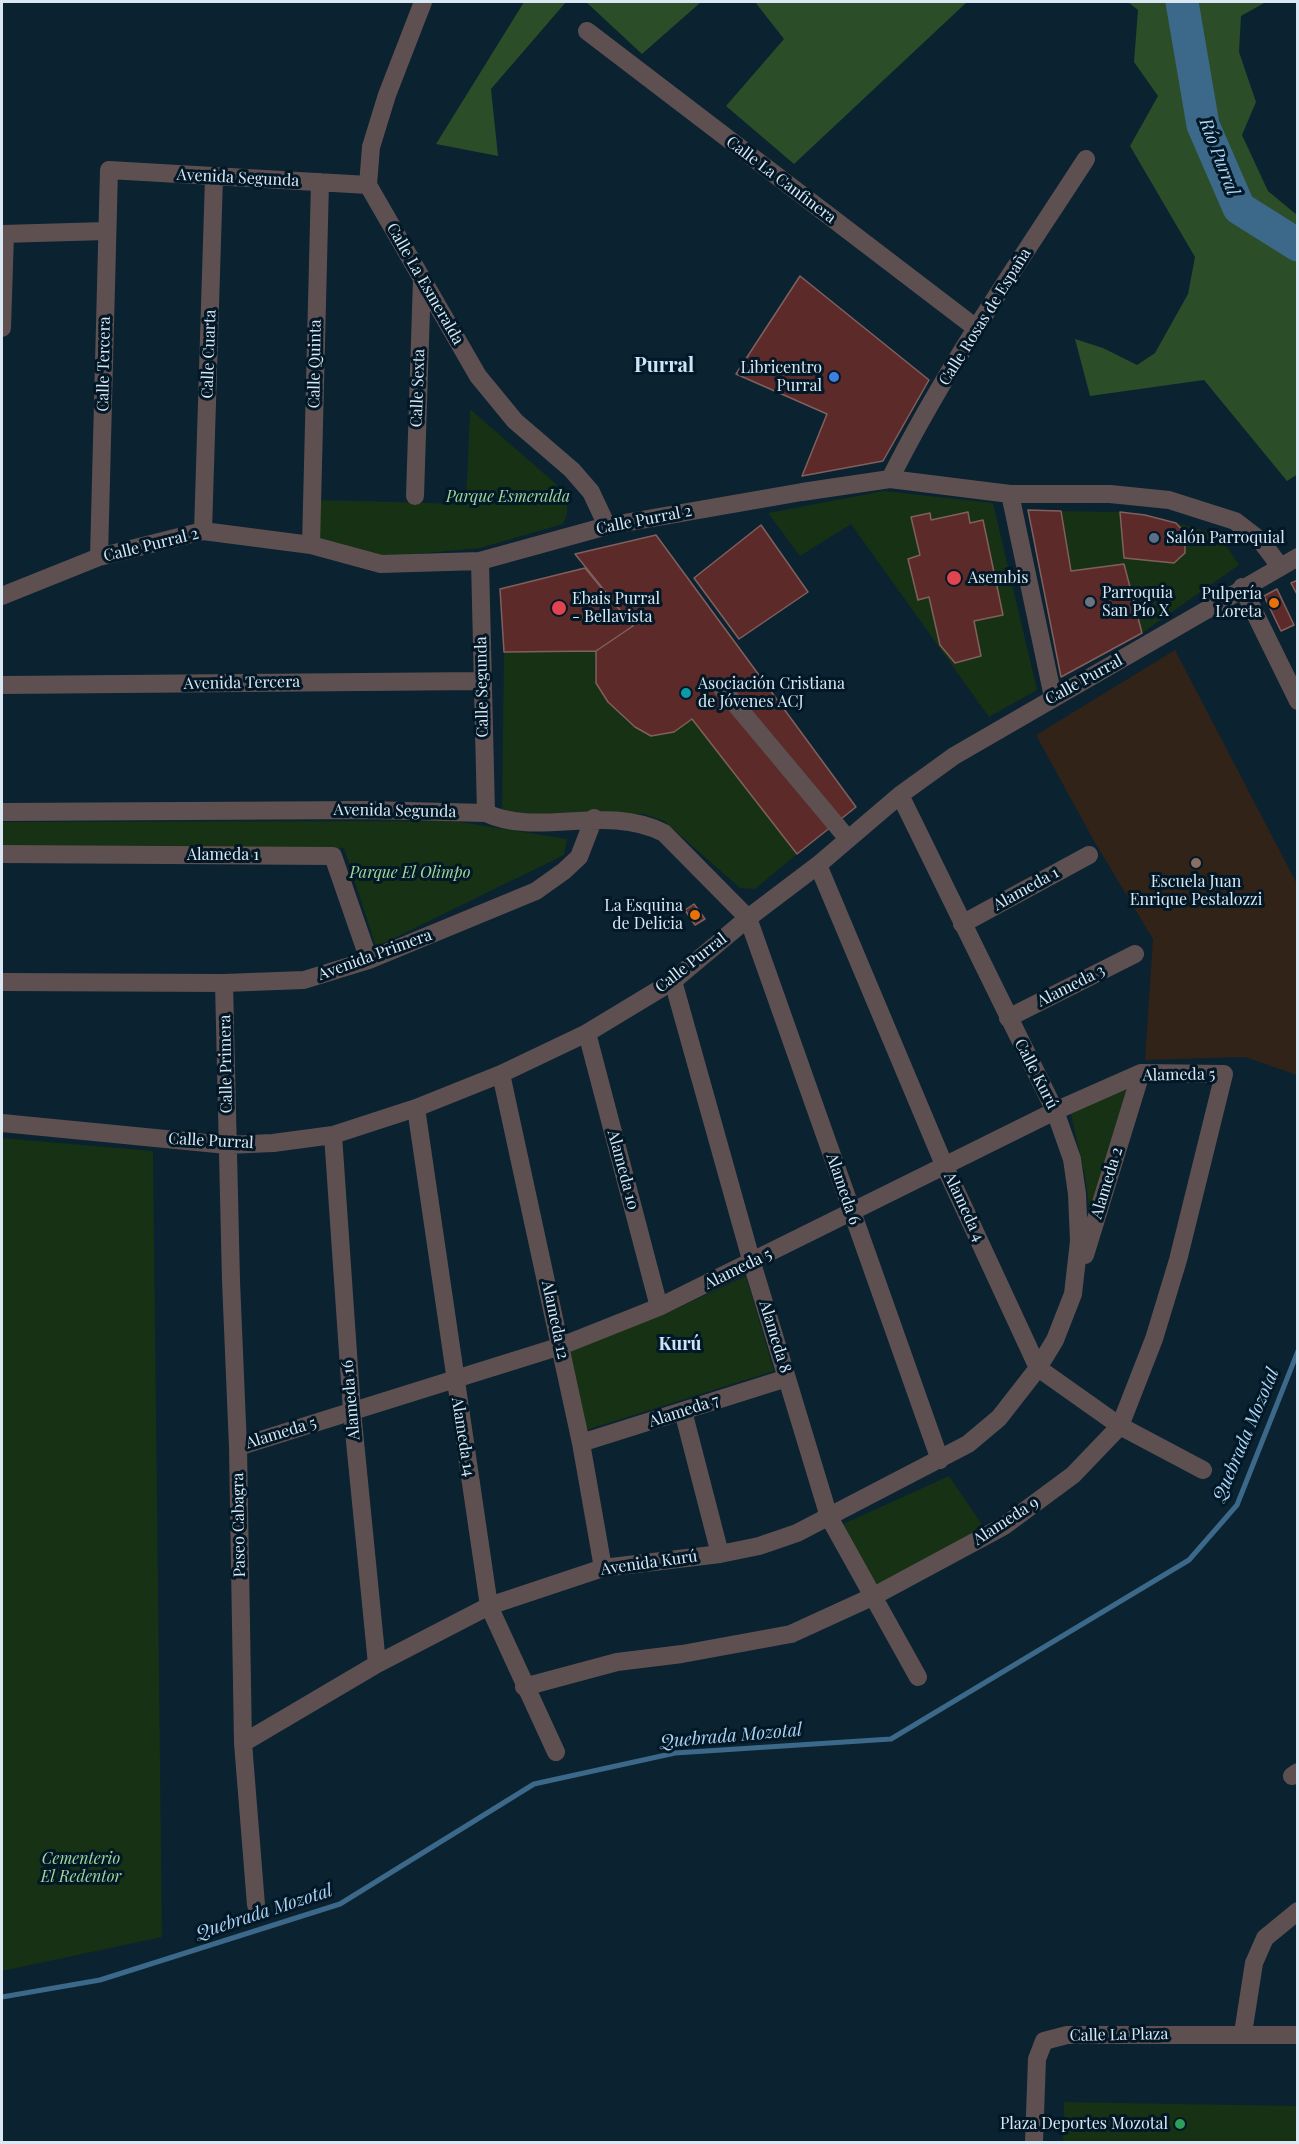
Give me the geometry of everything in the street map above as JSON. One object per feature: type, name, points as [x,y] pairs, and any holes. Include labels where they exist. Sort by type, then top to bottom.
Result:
[{"type":"street","points":[[368,185],[371,147],[387,95],[423,2]]},
{"type":"street","name":"Calle La Canfinera","points":[[586,31],[976,328]]},
{"type":"street","name":"Calle Rosas de España","points":[[890,479],[915,430],[976,328],[1086,159]]},
{"type":"street","name":"Avenida Segunda","points":[[109,170],[368,185]]},
{"type":"street","name":"Calle Tercera","points":[[99,557],[109,170]]},
{"type":"street","name":"Calle Cuarta","points":[[203,531],[214,177]]},
{"type":"street","name":"Calle Quinta","points":[[311,545],[320,182]]},
{"type":"street","name":"Calle La Esmeralda","points":[[368,185],[478,376],[515,421],[572,470],[591,492],[607,526]]},
{"type":"street","points":[[2,328],[3,234],[106,231]]},
{"type":"street","name":"Calle Sexta","points":[[415,496],[422,279]]},
{"type":"street","name":"Calle Purral 2","points":[[2,596],[99,557],[203,531],[311,545],[381,564],[480,561],[607,526],[890,479],[1010,494],[1110,494],[1169,500],[1235,521],[1261,541],[1280,565]]},
{"type":"street","points":[[1010,494],[1053,697]]},
{"type":"street","name":"Calle Purral","points":[[2,1124],[227,1145],[273,1143],[333,1135],[416,1108],[501,1074],[587,1033],[672,981],[748,918],[818,865],[900,795],[954,756],[1280,565],[1298,557]]},
{"type":"street","name":"Calle Segunda","points":[[480,561],[486,813]]},
{"type":"street","points":[[1242,587],[1298,701]]},
{"type":"street","name":"Avenida Tercera","points":[[2,685],[482,681]]},
{"type":"street","points":[[721,687],[848,839]]},
{"type":"street","name":"Calle Kurú","points":[[900,795],[1055,1111],[1072,1159],[1077,1194],[1079,1241],[1073,1293],[1054,1340],[1038,1368]]},
{"type":"street","name":"Avenida Segunda","points":[[2,812],[368,810],[486,813],[500,820],[517,822],[594,818],[648,824],[664,832],[748,918]]},
{"type":"street","name":"Avenida Primera","points":[[2,982],[224,983],[304,980],[369,960],[536,891],[579,857],[594,818]]},
{"type":"street","name":"Alameda 1","points":[[2,854],[333,856],[369,960]]},
{"type":"street","name":"Alameda 1","points":[[962,924],[1089,855]]},
{"type":"street","name":"Alameda 4","points":[[818,865],[945,1167],[1038,1368],[1120,1426],[1203,1470]]},
{"type":"street","name":"Alameda 6","points":[[748,918],[940,1460]]},
{"type":"street","name":"Alameda 3","points":[[1008,1018],[1135,954]]},
{"type":"street","name":"Alameda 8","points":[[672,981],[752,1263],[829,1517],[918,1677]]},
{"type":"street","name":"Calle Primera","points":[[224,983],[227,1145]]},
{"type":"street","name":"Alameda 10","points":[[587,1033],[659,1307]]},
{"type":"street","name":"Alameda 5","points":[[238,1446],[561,1346],[659,1307],[752,1263],[1055,1111],[1141,1073],[1224,1074]]},
{"type":"street","name":"Alameda 2","points":[[1073,1293],[1141,1073]]},
{"type":"street","name":"Alameda 12","points":[[501,1074],[561,1346],[603,1568]]},
{"type":"street","name":"Alameda 9","points":[[524,1687],[617,1662],[682,1654],[791,1634],[874,1596],[1004,1526],[1073,1476],[1120,1426],[1154,1339],[1178,1260],[1224,1074]]},
{"type":"street","name":"Alameda 14","points":[[416,1108],[489,1606],[524,1687],[556,1752]]},
{"type":"street","name":"Alameda 16","points":[[333,1135],[351,1411],[377,1664]]},
{"type":"street","name":"Paseo Cabagra","points":[[227,1145],[238,1446],[243,1743],[256,1905]]},
{"type":"street","name":"Avenida Kurú","points":[[243,1743],[377,1664],[489,1606],[603,1568],[720,1554],[797,1533],[968,1444],[999,1418],[1038,1368]]},
{"type":"street","name":"Alameda 7","points":[[581,1443],[787,1378]]},
{"type":"street","points":[[683,1411],[720,1554]]},
{"type":"street","points":[[1243,2033],[1254,1963],[1265,1938],[1298,1911]]},
{"type":"street","name":"Calle La Plaza","points":[[1034,2142],[1037,2059],[1044,2041],[1068,2034],[1298,2035]]},
{"type":"shaded area","name":"Escuela Juan Enrique Pestalozzi","points":[[1175,650],[1297,884],[1297,1075],[1245,1057],[1145,1060],[1153,939],[1094,841],[1036,735]]},
{"type":"green space","points":[[524,2],[566,2],[491,89],[498,156],[436,144]]},
{"type":"green space","points":[[586,2],[701,2],[642,54]]},
{"type":"green space","points":[[755,2],[967,2],[794,164],[726,106],[784,39]]},
{"type":"green space","points":[[1128,2],[1266,2],[1241,16],[1239,52],[1256,102],[1242,135],[1268,191],[1297,215],[1298,474],[1287,481],[1204,380],[1090,396],[1075,339],[1103,348],[1137,365],[1155,353],[1188,294],[1195,257],[1130,146],[1158,96],[1134,62],[1138,10]]},
{"type":"green space","name":"Parque Esmeralda","points":[[470,409],[555,483],[567,507],[563,524],[480,548],[383,557],[319,544],[318,500],[466,504]]},
{"type":"green space","points":[[884,491],[993,503],[1037,690],[989,717],[851,524],[800,556],[768,513]],"holes":[[[967,512],[970,523],[983,520],[1003,614],[974,621],[981,656],[955,663],[940,645],[929,597],[918,599],[908,559],[920,555],[912,518],[930,513],[931,520]]]},
{"type":"green space","points":[[1061,511],[1120,512],[1124,558],[1174,563],[1180,559],[1186,550],[1186,544],[1176,523],[1207,532],[1220,539],[1239,565],[1142,633],[1071,571]]},
{"type":"green space","points":[[596,651],[596,680],[600,691],[613,707],[639,729],[655,735],[670,733],[692,719],[797,854],[755,889],[740,888],[664,821],[644,814],[512,816],[504,812],[502,806],[504,652]]},
{"type":"green space","name":"Parque El Olimpo","points":[[454,821],[567,839],[564,855],[376,947],[344,848],[2,847],[2,822]]},
{"type":"green space","points":[[1128,1087],[1091,1221],[1085,1176],[1070,1110]]},
{"type":"green space","name":"Cementerio El Redentor","points":[[2,1138],[153,1151],[162,1937],[2,1971]]},
{"type":"green space","points":[[746,1276],[774,1371],[583,1431],[566,1349],[669,1312]]},
{"type":"green space","points":[[949,1476],[987,1532],[874,1588],[841,1525]]},
{"type":"green space","name":"Plaza Deportes Mozotal","points":[[1064,2102],[1297,2106],[1297,2142],[1063,2142]]},
{"type":"building","name":"Libricentro Purral","points":[[800,276],[929,380],[883,461],[802,476],[827,414],[736,374]]},
{"type":"building","name":"Parroquia San Pío X","points":[[1028,510],[1061,511],[1071,571],[1124,564],[1142,633],[1061,677]]},
{"type":"building","name":"Asembis","points":[[968,512],[970,523],[983,520],[1003,615],[974,621],[981,656],[955,663],[940,645],[929,597],[918,600],[908,559],[920,555],[911,517],[930,513],[931,520]]},
{"type":"building","name":"Salón Parroquial","points":[[1120,512],[1145,515],[1176,523],[1185,533],[1185,553],[1174,563],[1124,558]]},
{"type":"building","points":[[761,525],[808,592],[739,639],[694,578]]},
{"type":"building","name":"Asociación Cristiana de Jóvenes ACJ","points":[[656,535],[856,807],[797,854],[692,719],[674,732],[651,736],[635,727],[608,702],[596,683],[596,651],[633,626],[575,554]]},
{"type":"building","name":"Ebais Purral - Bellavista","points":[[585,568],[633,626],[596,651],[504,652],[500,589]]},
{"type":"building","points":[[1298,580],[1298,596],[1291,583]]},
{"type":"building","points":[[1277,589],[1294,625],[1281,631],[1264,596]]},
{"type":"building","name":"La Esquina de Delicia","points":[[694,904],[705,919],[695,925],[685,910]]},
{"type":"waterway","name":"Río Purral","points":[[1182,2],[1203,125],[1239,208],[1298,245]]},
{"type":"waterway","name":"Quebrada Mozotal","points":[[2,1997],[100,1980],[340,1904],[534,1784],[675,1753],[891,1739],[1189,1560],[1237,1505],[1298,1351]]},
{"type":"place","name":"Libricentro Purral","points":[[834,377]]},
{"type":"place","name":"Salón Parroquial","points":[[1154,538]]},
{"type":"place","name":"Asembis","points":[[954,578]]},
{"type":"place","name":"Parroquia San Pío X","points":[[1090,602]]},
{"type":"place","name":"Pulpería Loreta","points":[[1274,603]]},
{"type":"place","name":"Ebais Purral - Bellavista","points":[[559,608]]},
{"type":"place","name":"Asociación Cristiana de Jóvenes ACJ","points":[[686,693]]},
{"type":"place","name":"Escuela Juan Enrique Pestalozzi","points":[[1196,863]]},
{"type":"place","name":"La Esquina de Delicia","points":[[695,915]]},
{"type":"place","name":"Plaza Deportes Mozotal","points":[[1180,2124]]},
{"type":"district","name":"Purral","points":[[664,366]]},
{"type":"district","name":"Kurú","points":[[680,1344]]}]
